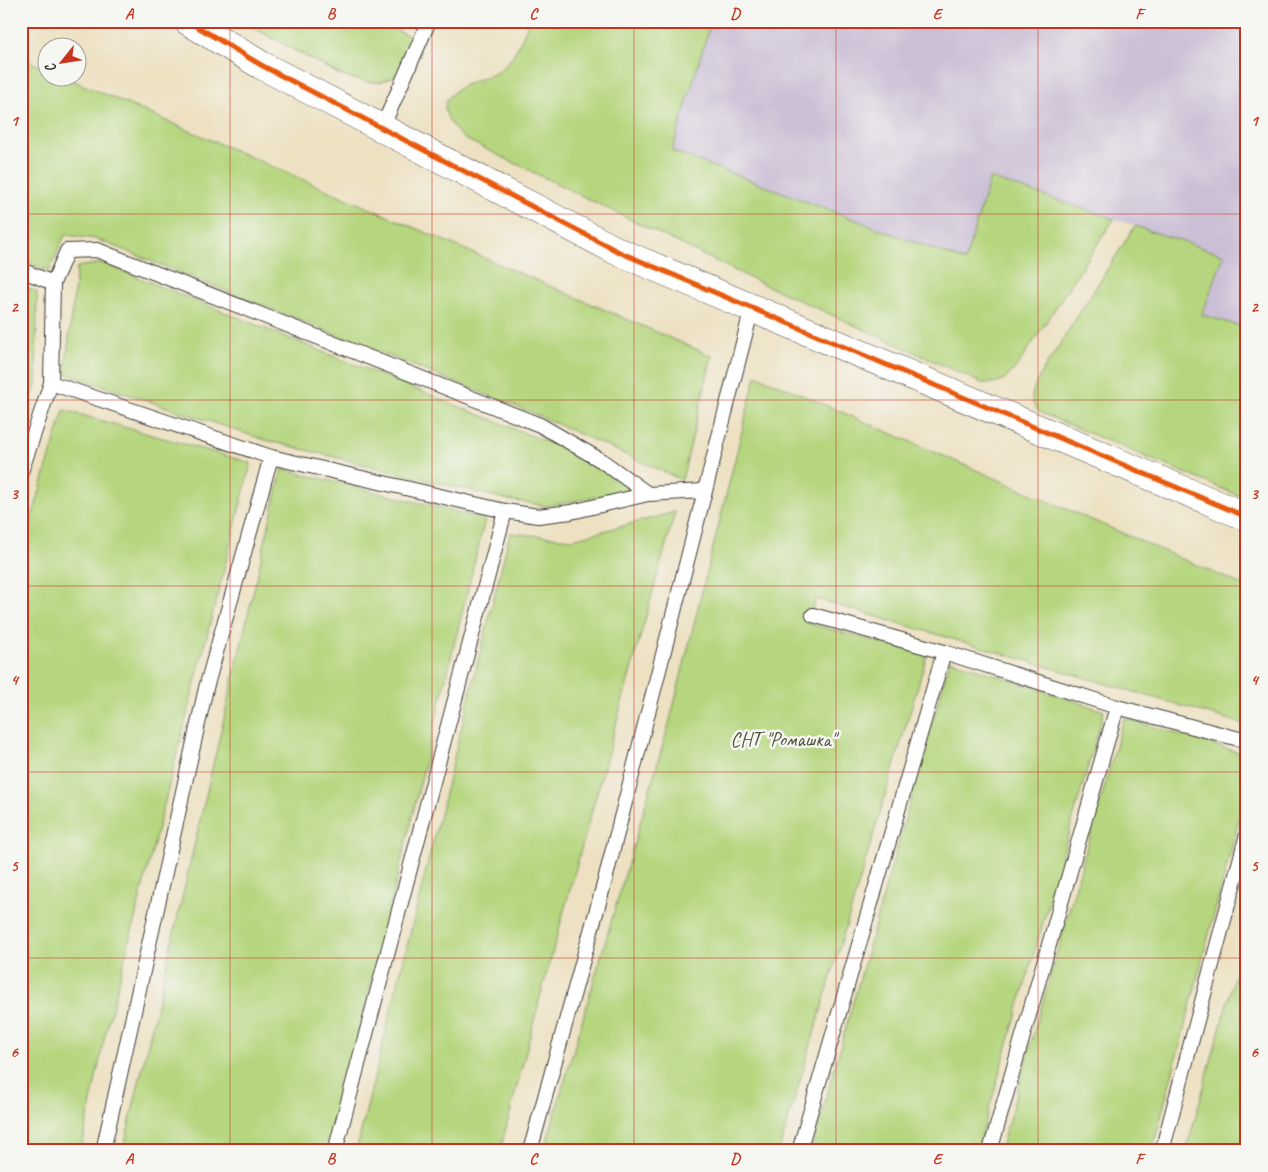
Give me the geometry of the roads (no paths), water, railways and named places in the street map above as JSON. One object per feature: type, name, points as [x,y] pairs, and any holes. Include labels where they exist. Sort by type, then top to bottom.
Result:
[{"type":"street","points":[[188,21],[261,65],[618,252],[1247,517]]},
{"type":"lane","points":[[382,128],[429,21]]},
{"type":"lane","points":[[21,472],[50,384],[53,283],[67,252],[97,250],[540,425],[602,461],[648,494]]},
{"type":"lane","points":[[21,270],[53,283]]},
{"type":"lane","points":[[530,1151],[604,884],[752,308]]},
{"type":"lane","points":[[50,384],[271,456],[506,511],[538,516],[571,512],[648,494],[704,491]]},
{"type":"lane","points":[[103,1151],[206,688],[271,456]]},
{"type":"lane","points":[[335,1151],[506,511]]},
{"type":"lane","points":[[813,615],[944,652],[1117,707],[1247,741]]},
{"type":"lane","points":[[798,1151],[944,652]]},
{"type":"lane","points":[[990,1151],[1117,707]]},
{"type":"lane","points":[[1162,1151],[1247,834]]},
{"type":"park label","name":"СНТ \"Ромашка\"","points":[[783,739]]}]
